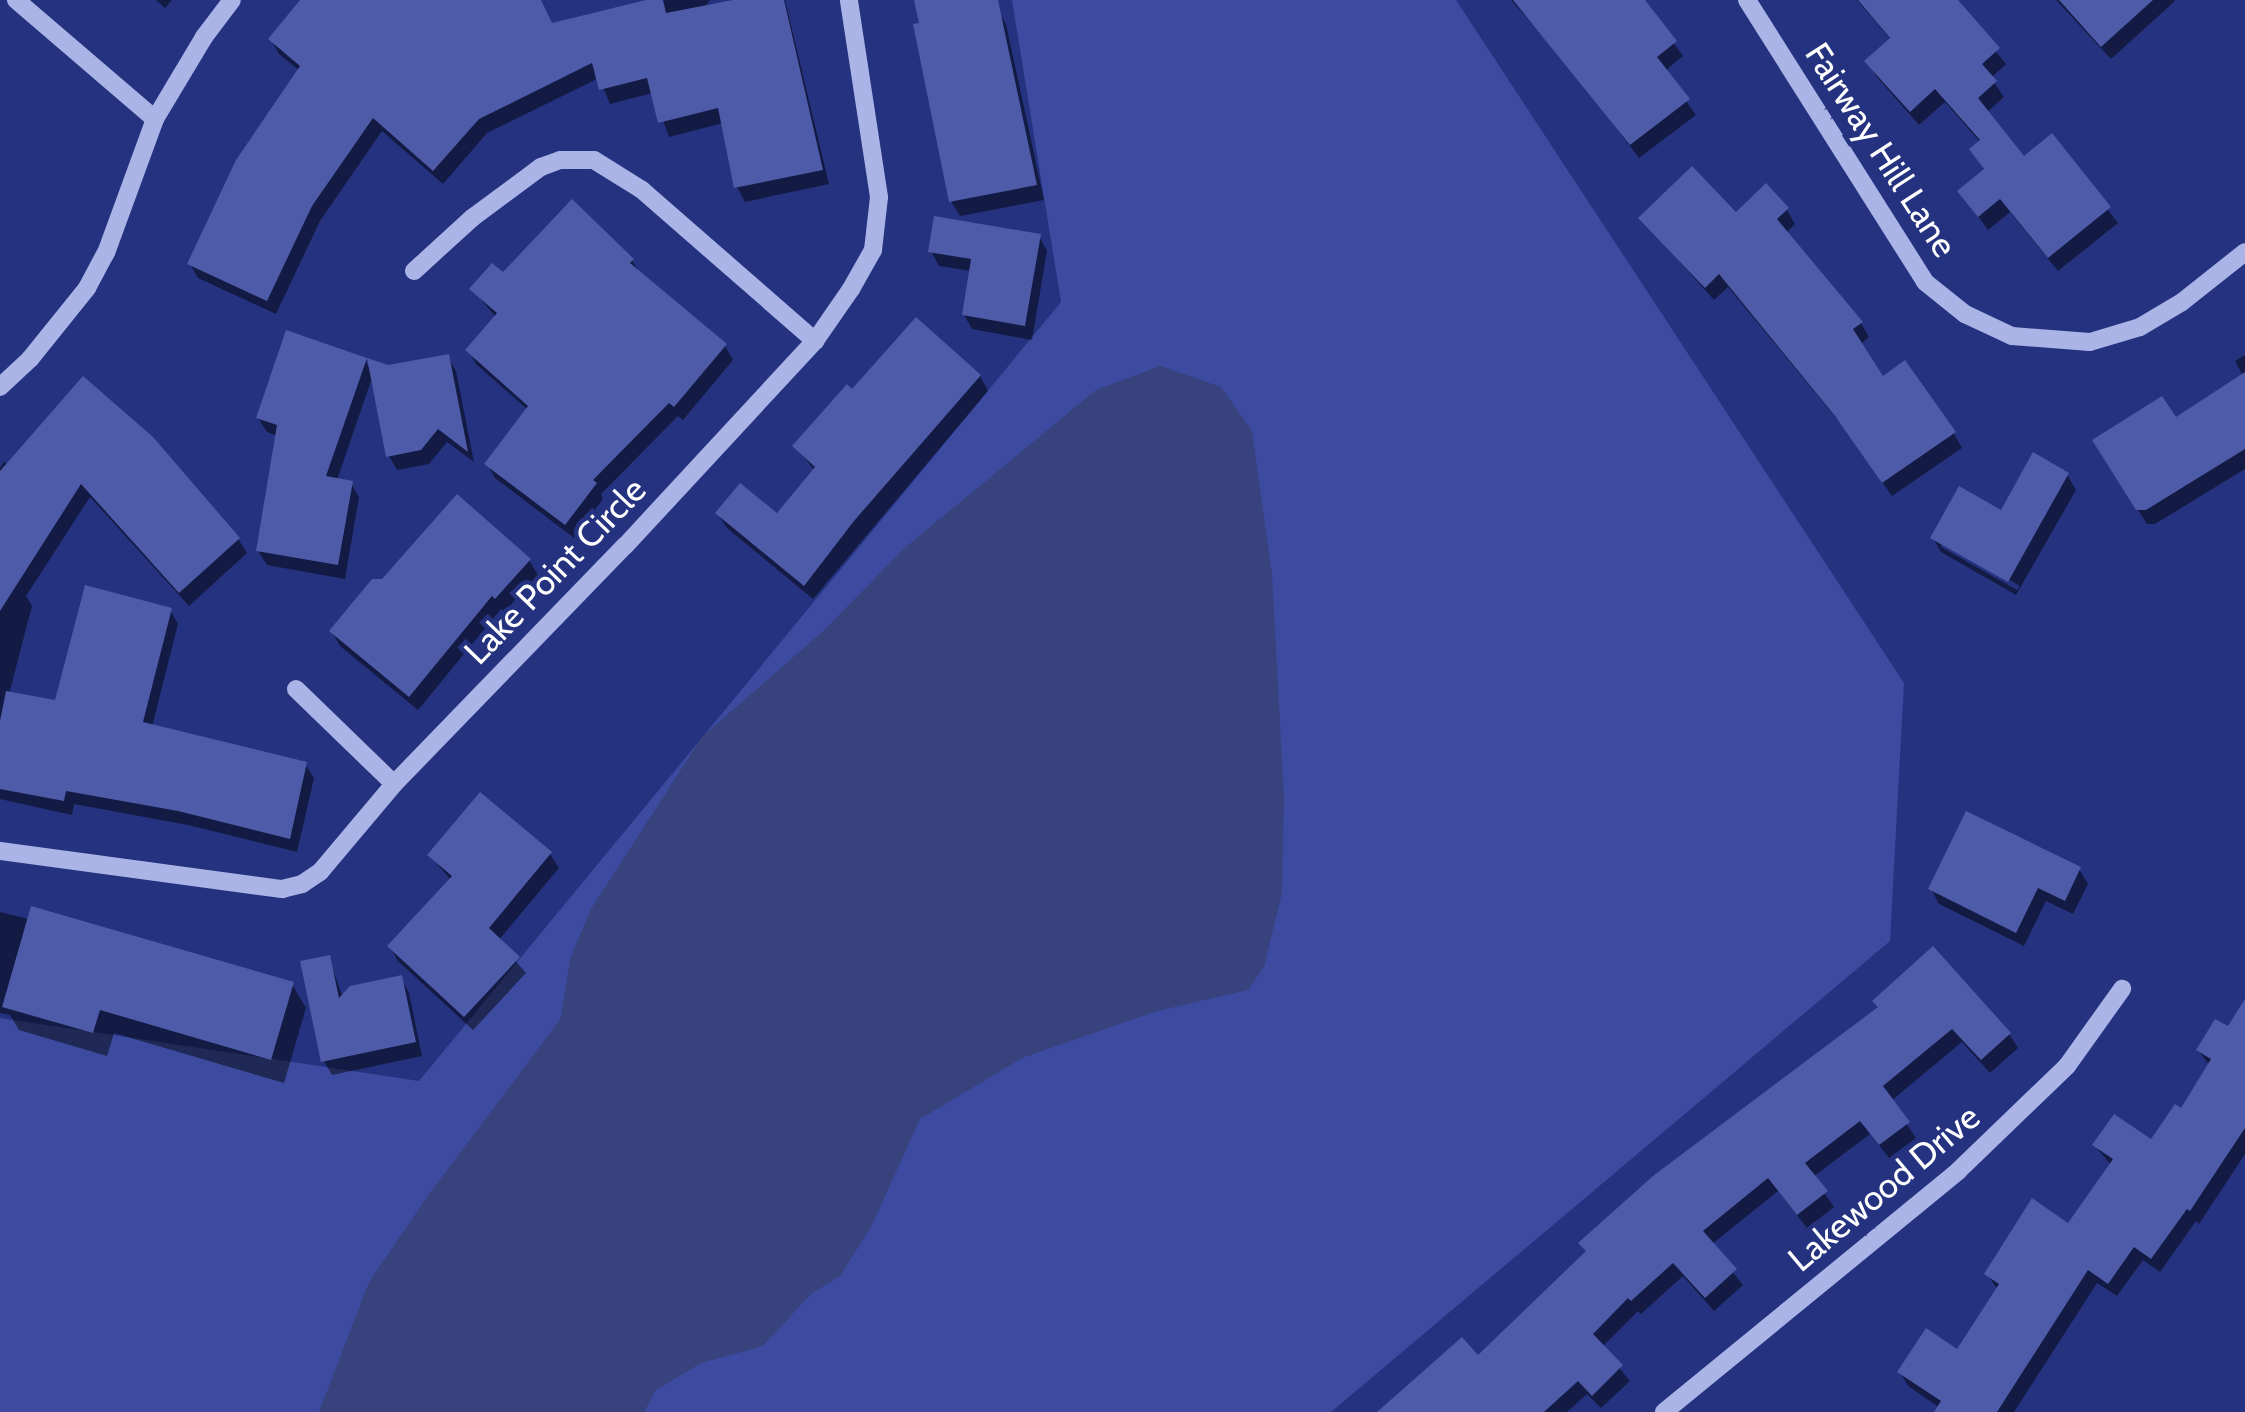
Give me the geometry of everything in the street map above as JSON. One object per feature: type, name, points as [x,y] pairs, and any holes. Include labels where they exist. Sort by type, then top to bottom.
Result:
[{"type":"street","points":[[16,0],[155,119]]},
{"type":"street","points":[[0,387],[30,360],[86,288],[106,253],[155,119],[204,37],[232,0]]},
{"type":"street","name":"Lake Point Circle","points":[[0,851],[282,888],[302,884],[320,872],[394,784],[626,546],[815,340],[851,289],[878,232],[880,196],[849,0]]},
{"type":"street","name":"Fairway Hill Lane","points":[[1747,0],[1925,282],[1965,314],[2033,340],[2090,342],[2140,327],[2182,302],[2245,252]]},
{"type":"street","points":[[414,271],[472,218],[540,167],[576,158],[594,160],[642,190],[815,340]]},
{"type":"street","points":[[296,690],[394,784]]},
{"type":"street","name":"Lakewood Drive","points":[[1664,1412],[1973,1158],[2067,1066],[2122,989]]},
{"type":"shaded area","points":[[1012,0],[1456,0],[1904,683],[1890,941],[1331,1412],[0,1412],[0,1018],[419,1081],[1061,302]]},
{"type":"shaded area","points":[[1160,366],[1221,387],[1252,431],[1272,574],[1284,797],[1282,893],[1264,967],[1248,990],[1157,1011],[1022,1058],[920,1119],[871,1227],[840,1276],[811,1294],[763,1346],[701,1363],[656,1390],[644,1412],[319,1412],[369,1282],[429,1194],[561,1018],[570,959],[591,909],[702,737],[821,633],[907,546],[1096,390]]},
{"type":"building","points":[[300,0],[541,0],[552,23],[646,0],[663,0],[666,13],[733,0],[784,0],[823,170],[734,188],[718,108],[658,123],[647,78],[599,90],[592,63],[479,119],[433,171],[373,118],[312,206],[267,301],[187,264],[236,160],[300,66],[268,39]]},
{"type":"building","points":[[914,0],[998,0],[1037,185],[949,202],[913,24],[919,23]]},
{"type":"building","points":[[1513,0],[1645,0],[1677,41],[1657,57],[1690,99],[1630,145]]},
{"type":"building","points":[[1858,0],[1958,0],[2000,48],[1982,64],[1997,81],[1978,98],[2024,156],[2052,133],[2111,207],[2048,258],[2000,199],[1978,217],[1957,191],[1984,169],[1969,149],[1980,140],[1935,89],[1910,112],[1864,61],[1890,38]]},
{"type":"building","points":[[2059,0],[2153,0],[2101,47]]},
{"type":"building","points":[[1692,166],[1736,212],[1766,183],[1789,208],[1777,219],[1863,322],[1853,329],[1883,376],[1905,360],[1956,432],[1882,483],[1835,416],[1719,274],[1705,288],[1638,218]]},
{"type":"building","points":[[572,199],[634,259],[630,263],[727,344],[674,407],[669,403],[593,480],[597,483],[565,525],[484,464],[528,406],[465,350],[497,313],[469,289],[492,263],[503,272]]},
{"type":"building","points":[[934,216],[1041,234],[1025,326],[962,315],[971,259],[928,252]]},
{"type":"building","points":[[916,317],[981,375],[854,521],[804,586],[715,513],[740,483],[777,513],[815,467],[792,446],[847,384],[852,389]]},
{"type":"building","points":[[286,330],[367,358],[326,476],[353,481],[338,565],[256,551],[277,425],[256,418]]},
{"type":"building","points":[[449,354],[468,452],[438,429],[421,450],[386,457],[367,358],[388,365]]},
{"type":"building","points":[[2245,372],[2245,449],[2146,510],[2136,510],[2092,440],[2162,396],[2176,417]]},
{"type":"building","points":[[83,376],[153,437],[240,538],[179,593],[81,484],[0,611],[0,471]]},
{"type":"building","points":[[2033,452],[2069,473],[2008,582],[1930,538],[1959,486],[2001,510]]},
{"type":"building","points":[[457,494],[531,559],[495,599],[492,596],[409,697],[329,631],[372,579],[382,579]]},
{"type":"building","points":[[85,585],[172,608],[143,722],[307,762],[290,839],[178,811],[66,791],[64,801],[0,789],[0,721],[6,691],[55,700]]},
{"type":"building","points":[[480,792],[552,852],[489,928],[520,957],[464,1017],[387,946],[452,876],[427,855]]},
{"type":"building","points":[[1966,811],[2081,867],[2065,901],[2038,888],[2016,933],[1928,889]]},
{"type":"building","points":[[31,906],[294,982],[271,1060],[100,1010],[93,1033],[2,1007]]},
{"type":"building","points":[[1933,946],[2011,1033],[1981,1060],[1952,1029],[1883,1086],[1910,1122],[1879,1145],[1860,1121],[1805,1163],[1828,1191],[1797,1215],[1768,1178],[1703,1231],[1737,1269],[1705,1298],[1673,1263],[1631,1301],[1628,1298],[1593,1334],[1623,1365],[1592,1396],[1578,1381],[1544,1412],[1377,1412],[1462,1337],[1478,1355],[1586,1251],[1578,1243],[1653,1176],[1878,1007],[1872,1001]]},
{"type":"building","points":[[330,955],[339,998],[350,986],[402,975],[416,1042],[321,1062],[300,961]]},
{"type":"building","points":[[2245,999],[2245,1128],[2190,1211],[2187,1209],[2151,1259],[2134,1247],[2108,1284],[2088,1270],[1997,1412],[1934,1412],[1941,1401],[1897,1372],[1926,1328],[1957,1349],[1999,1284],[1984,1274],[2032,1198],[2068,1223],[2113,1159],[2092,1145],[2114,1114],[2151,1139],[2175,1104],[2181,1108],[2211,1059],[2196,1050],[2215,1019],[2228,1026]]}]
